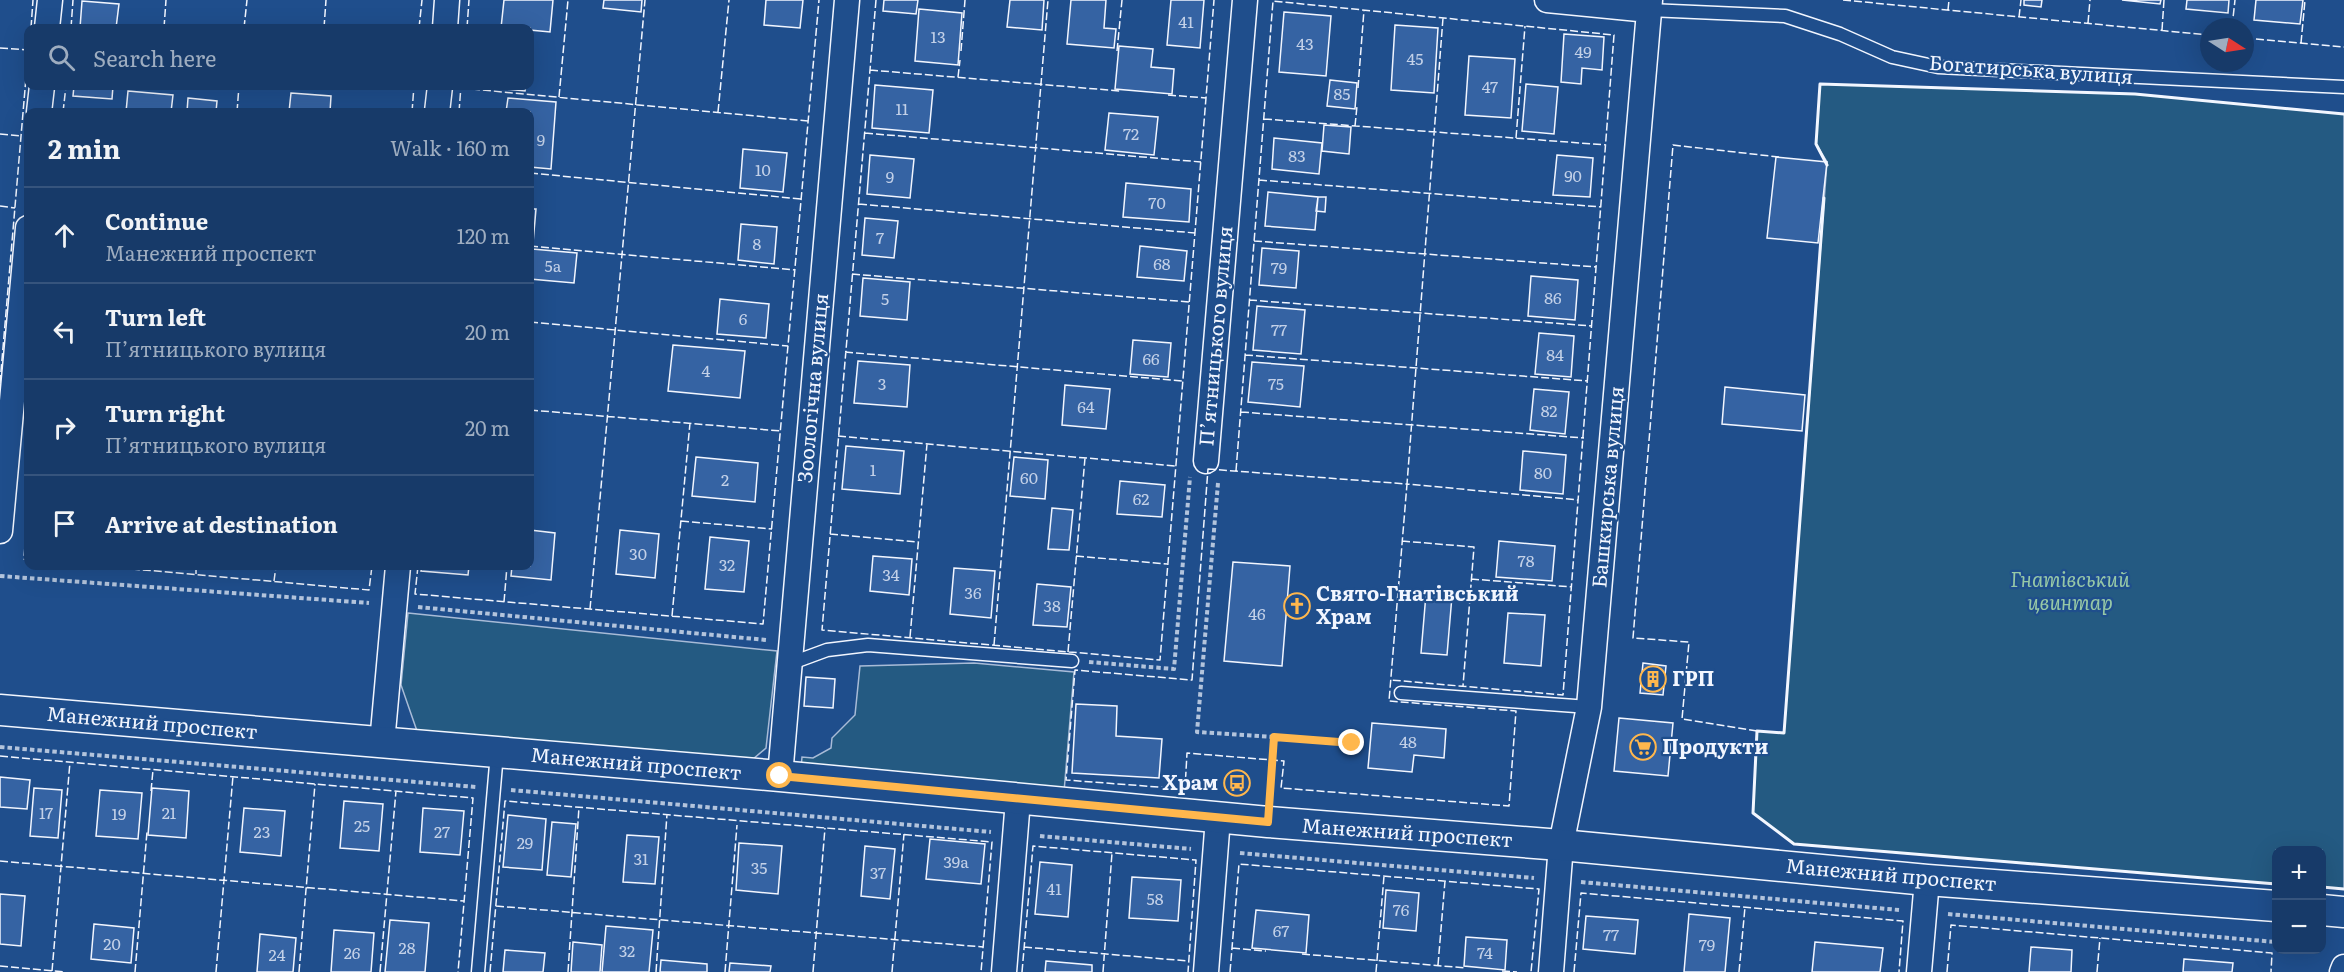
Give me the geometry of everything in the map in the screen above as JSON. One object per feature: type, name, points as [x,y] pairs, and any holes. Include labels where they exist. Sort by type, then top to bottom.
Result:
[{"type":"street","points":[[47,24],[50,0]]},
{"type":"street","points":[[445,24],[447,0]]},
{"type":"street","name":"Зоологічна вулиця","points":[[780,776],[847,0]]},
{"type":"street","name":"П’ятницького вулиця","points":[[1206,461],[1245,0]]},
{"type":"street","name":"Богатирська вулиця","points":[[1547,0],[1649,5]]},
{"type":"street","name":"Башкирська вулиця","points":[[1551,972],[1562,845],[1589,707],[1649,5]]},
{"type":"street","points":[[39,108],[42,90]]},
{"type":"street","points":[[437,108],[440,90]]},
{"type":"street","points":[[0,531],[24,271]]},
{"type":"street","points":[[382,743],[398,570]]},
{"type":"street","name":"Манежний проспект","points":[[0,710],[780,776],[1018,800],[1562,845],[1927,880],[2272,906]]},
{"type":"street","points":[[1004,972],[1018,800]]},
{"type":"street","points":[[1206,972],[1218,818]]},
{"type":"street","points":[[1919,972],[1927,880]]},
{"type":"street","points":[[2326,910],[2344,912]]},
{"type":"street","points":[[2342,972],[2344,968]]},
{"type":"lane","name":"Богатирська вулиця","points":[[1649,5],[1785,16],[1840,34],[1892,57],[1938,67],[2344,87]]},
{"type":"lane","points":[[789,664],[827,650],[868,645],[1072,661]]},
{"type":"lane","points":[[1401,693],[1589,707]]},
{"type":"lane","points":[[478,972],[497,753]]},
{"type":"path","points":[[1072,661],[1174,669],[1191,467],[1206,461]]},
{"type":"path","name":"П’ятницького вулиця","points":[[1206,461],[1219,470],[1197,732],[1352,743]]},
{"type":"path","points":[[1268,822],[1274,737]]},
{"type":"path","points":[[0,747],[2272,942]]},
{"type":"green space","name":"Гнатівський цвинтар","points":[[1820,84],[2135,94],[2344,114],[2344,889],[2326,887],[2326,846],[2272,846],[2272,884],[1794,844],[1753,813],[1757,731],[1784,733],[1827,162],[1816,144]]},
{"type":"green space","points":[[408,613],[777,651],[766,748],[746,765],[417,731],[401,685]]},
{"type":"green space","points":[[974,663],[1074,672],[1064,792],[801,768],[802,757],[813,758],[831,748],[832,738],[855,715],[860,666]]},
{"type":"building","points":[[504,0],[553,0],[550,32],[534,30],[534,24],[501,24]]},
{"type":"building","points":[[604,0],[642,0],[641,12],[603,8]]},
{"type":"building","points":[[766,0],[803,0],[800,28],[764,25]]},
{"type":"building","points":[[884,0],[918,0],[916,14],[883,11]]},
{"type":"building","points":[[1010,0],[1044,0],[1042,30],[1007,27]]},
{"type":"building","points":[[1071,0],[1106,0],[1104,28],[1116,29],[1114,48],[1067,44]]},
{"type":"building","points":[[1171,0],[1204,0],[1200,48],[1167,45]]},
{"type":"building","points":[[2024,0],[2042,0],[2041,7],[2024,5]]},
{"type":"building","points":[[2122,0],[2161,0],[2160,4]]},
{"type":"building","points":[[2187,0],[2229,0],[2228,13],[2186,9]]},
{"type":"building","points":[[2256,0],[2303,0],[2300,24],[2254,20]]},
{"type":"building","points":[[82,1],[119,4],[116,24],[80,24]]},
{"type":"building","points":[[919,9],[962,13],[958,65],[915,61]]},
{"type":"building","points":[[1284,12],[1331,16],[1326,76],[1279,72]]},
{"type":"building","points":[[1395,25],[1438,28],[1434,93],[1391,90]]},
{"type":"building","points":[[1564,34],[1604,37],[1602,70],[1582,68],[1581,84],[1561,82]]},
{"type":"building","points":[[1119,46],[1153,49],[1151,67],[1174,69],[1172,94],[1115,89]]},
{"type":"building","points":[[1469,56],[1515,59],[1511,118],[1465,115]]},
{"type":"building","points":[[1330,80],[1357,83],[1355,109],[1327,106]]},
{"type":"building","points":[[1526,84],[1558,87],[1554,134],[1522,131]]},
{"type":"building","points":[[875,85],[933,90],[929,133],[872,128]]},
{"type":"building","points":[[74,90],[113,90],[112,99],[73,96]]},
{"type":"building","points":[[128,91],[173,95],[171,108],[126,108]]},
{"type":"building","points":[[291,93],[331,96],[330,108],[289,108]]},
{"type":"building","points":[[188,98],[217,101],[216,108],[187,108]]},
{"type":"building","points":[[508,98],[556,102],[551,169],[534,167],[534,108],[507,108]]},
{"type":"building","points":[[1109,113],[1158,117],[1154,155],[1105,150]]},
{"type":"building","points":[[1324,125],[1351,127],[1349,154],[1322,151]]},
{"type":"building","points":[[1274,138],[1322,143],[1319,174],[1272,169]]},
{"type":"building","points":[[743,149],[787,153],[783,192],[740,188]]},
{"type":"building","points":[[870,155],[914,159],[910,198],[867,194]]},
{"type":"building","points":[[1557,155],[1593,158],[1590,197],[1553,195]]},
{"type":"building","points":[[1776,157],[1827,162],[1818,243],[1767,238]]},
{"type":"building","points":[[1126,183],[1191,189],[1189,222],[1123,217]]},
{"type":"building","points":[[1268,192],[1318,197],[1315,230],[1265,226]]},
{"type":"building","points":[[1318,197],[1326,197],[1325,212],[1316,211]]},
{"type":"building","points":[[534,209],[536,209],[534,232]]},
{"type":"building","points":[[865,218],[898,221],[894,258],[862,255]]},
{"type":"building","points":[[741,224],[777,227],[774,264],[738,260]]},
{"type":"building","points":[[1140,246],[1187,251],[1184,281],[1137,277]]},
{"type":"building","points":[[1262,248],[1299,251],[1296,288],[1259,285]]},
{"type":"building","points":[[534,249],[577,253],[574,283],[534,279]]},
{"type":"building","points":[[1531,276],[1578,280],[1575,320],[1528,316]]},
{"type":"building","points":[[863,278],[910,282],[907,320],[860,316]]},
{"type":"building","points":[[720,299],[769,304],[766,338],[717,334]]},
{"type":"building","points":[[1257,306],[1305,310],[1301,354],[1253,350]]},
{"type":"building","points":[[1539,333],[1574,336],[1571,377],[1535,374]]},
{"type":"building","points":[[1133,340],[1171,343],[1168,377],[1130,374]]},
{"type":"building","points":[[673,345],[745,351],[740,398],[668,391]]},
{"type":"building","points":[[858,361],[910,365],[907,407],[854,403]]},
{"type":"building","points":[[1252,362],[1304,366],[1300,407],[1248,402]]},
{"type":"building","points":[[1065,385],[1110,389],[1106,429],[1062,425]]},
{"type":"building","points":[[1725,387],[1805,395],[1802,431],[1722,424]]},
{"type":"building","points":[[1534,389],[1569,392],[1565,434],[1530,430]]},
{"type":"building","points":[[846,446],[904,451],[900,494],[842,489]]},
{"type":"building","points":[[1523,451],[1566,455],[1563,494],[1520,490]]},
{"type":"building","points":[[696,457],[758,463],[755,502],[692,496]]},
{"type":"building","points":[[1014,457],[1048,460],[1045,499],[1010,496]]},
{"type":"building","points":[[1120,481],[1165,485],[1162,517],[1117,514]]},
{"type":"building","points":[[1052,508],[1073,510],[1069,550],[1048,549]]},
{"type":"building","points":[[534,530],[555,533],[551,580],[511,576],[512,570],[534,570]]},
{"type":"building","points":[[620,530],[659,534],[655,578],[616,574]]},
{"type":"building","points":[[710,537],[749,541],[744,592],[705,589]]},
{"type":"building","points":[[1499,541],[1555,546],[1552,581],[1496,577]]},
{"type":"building","points":[[873,556],[912,559],[909,595],[870,591]]},
{"type":"building","points":[[1233,562],[1290,566],[1282,666],[1224,661]]},
{"type":"building","points":[[954,568],[995,571],[991,618],[950,614]]},
{"type":"building","points":[[421,570],[469,570],[468,575]]},
{"type":"building","points":[[1037,584],[1071,587],[1067,627],[1033,625]]},
{"type":"building","points":[[1426,594],[1452,596],[1447,655],[1421,653]]},
{"type":"building","points":[[1508,613],[1545,615],[1541,666],[1504,663]]},
{"type":"building","name":"ГРП","points":[[1643,663],[1666,666],[1663,695],[1640,693]]},
{"type":"building","points":[[806,677],[835,679],[833,708],[804,706]]},
{"type":"building","points":[[1076,704],[1117,706],[1116,736],[1162,739],[1159,778],[1072,773]]},
{"type":"building","name":"Продукти","points":[[1619,718],[1673,723],[1668,776],[1614,771]]},
{"type":"building","points":[[1372,723],[1446,729],[1444,758],[1414,755],[1412,772],[1368,768]]},
{"type":"building","points":[[0,777],[30,780],[27,809],[0,807]]},
{"type":"building","points":[[34,788],[62,790],[58,838],[30,836]]},
{"type":"building","points":[[152,788],[189,791],[186,838],[148,835]]},
{"type":"building","points":[[100,790],[142,793],[138,839],[96,836]]},
{"type":"building","points":[[344,801],[383,804],[379,851],[340,848]]},
{"type":"building","points":[[244,808],[285,811],[281,856],[240,852]]},
{"type":"building","points":[[423,808],[464,811],[460,855],[420,852]]},
{"type":"building","points":[[508,815],[546,819],[542,870],[503,867]]},
{"type":"building","points":[[552,822],[576,824],[571,877],[547,875]]},
{"type":"building","points":[[627,835],[659,837],[655,884],[623,882]]},
{"type":"building","points":[[930,839],[985,844],[981,884],[926,879]]},
{"type":"building","points":[[739,843],[782,846],[778,894],[736,890]]},
{"type":"building","points":[[865,846],[895,849],[890,899],[861,896]]},
{"type":"building","points":[[1040,862],[1072,865],[1068,917],[1035,914]]},
{"type":"building","points":[[1132,877],[1181,880],[1178,921],[1129,918]]},
{"type":"building","points":[[1386,890],[1419,893],[1416,931],[1383,928]]},
{"type":"building","points":[[0,894],[25,896],[21,946],[0,944]]},
{"type":"building","points":[[1256,910],[1309,915],[1306,953],[1252,948]]},
{"type":"building","points":[[1689,914],[1730,918],[1725,972],[1684,972]]},
{"type":"building","points":[[1586,916],[1638,920],[1635,954],[1583,949]]},
{"type":"building","points":[[390,920],[429,923],[425,972],[385,972]]},
{"type":"building","points":[[94,924],[134,928],[131,963],[91,959]]},
{"type":"building","points":[[606,926],[653,930],[649,972],[602,972]]},
{"type":"building","points":[[334,930],[374,933],[371,972],[331,972]]},
{"type":"building","points":[[260,934],[296,938],[293,972],[257,972]]},
{"type":"building","points":[[1466,937],[1507,940],[1505,970],[1464,966]]},
{"type":"building","points":[[573,942],[602,945],[600,972],[571,972]]},
{"type":"building","points":[[1815,942],[1883,948],[1880,972],[1812,972]]},
{"type":"building","points":[[2031,947],[2072,950],[2071,972],[2029,972]]},
{"type":"building","points":[[505,950],[545,953],[543,972],[503,972]]},
{"type":"building","points":[[2184,959],[2233,963],[2232,972],[2183,972]]},
{"type":"building","points":[[661,960],[707,964],[707,972],[660,972]]},
{"type":"building","points":[[1046,961],[1092,965],[1092,972],[1045,972]]},
{"type":"building","points":[[730,963],[771,966],[770,972],[729,972]]},
{"type":"fence","points":[[31,24],[33,0]]},
{"type":"fence","points":[[71,24],[73,0]]},
{"type":"fence","points":[[164,24],[166,0]]},
{"type":"fence","points":[[244,24],[247,0]]},
{"type":"fence","points":[[324,24],[326,0]]},
{"type":"fence","points":[[419,24],[422,0]]},
{"type":"fence","points":[[467,24],[469,0]]},
{"type":"fence","points":[[559,97],[568,0]]},
{"type":"fence","points":[[590,609],[645,0]]},
{"type":"fence","points":[[718,112],[729,0]]},
{"type":"fence","points":[[418,570],[415,594],[763,624],[819,0]]},
{"type":"fence","points":[[876,0],[822,630],[1160,660],[1214,0]]},
{"type":"fence","points":[[961,51],[965,0]]},
{"type":"fence","points":[[994,645],[1048,0]]},
{"type":"fence","points":[[1117,51],[1122,0]]},
{"type":"fence","points":[[1843,0],[2200,34]]},
{"type":"fence","points":[[1948,10],[1949,0]]},
{"type":"fence","points":[[2019,17],[2021,0]]},
{"type":"fence","points":[[2088,23],[2090,0]]},
{"type":"fence","points":[[2162,30],[2164,0]]},
{"type":"fence","points":[[2233,18],[2235,0]]},
{"type":"fence","points":[[2301,43],[2305,0]]},
{"type":"fence","points":[[1236,471],[1273,1],[1614,35],[1563,695],[1391,680]]},
{"type":"fence","points":[[1358,88],[1364,10]]},
{"type":"fence","points":[[1443,18],[1407,484],[1578,500]]},
{"type":"fence","points":[[1516,138],[1525,26]]},
{"type":"fence","points":[[2254,39],[2344,47]]},
{"type":"fence","points":[[0,48],[24,50]]},
{"type":"fence","points":[[958,77],[960,60]]},
{"type":"fence","points":[[870,70],[1120,91]]},
{"type":"fence","points":[[0,383],[25,90]]},
{"type":"fence","points":[[63,108],[66,90]]},
{"type":"fence","points":[[237,108],[239,90]]},
{"type":"fence","points":[[412,108],[414,90]]},
{"type":"fence","points":[[459,108],[461,90]]},
{"type":"fence","points":[[482,90],[808,121]]},
{"type":"fence","points":[[1168,95],[1206,98]]},
{"type":"fence","points":[[1355,126],[1357,106]]},
{"type":"fence","points":[[1264,119],[1606,145]]},
{"type":"fence","points":[[865,133],[1201,162]]},
{"type":"fence","points":[[0,134],[21,136]]},
{"type":"fence","points":[[1757,731],[1682,719],[1689,642],[1633,638],[1673,145],[1779,157]]},
{"type":"fence","points":[[534,173],[801,199]]},
{"type":"fence","points":[[1259,180],[1601,207]]},
{"type":"fence","points":[[859,204],[1195,233]]},
{"type":"fence","points":[[0,206],[15,208]]},
{"type":"fence","points":[[1254,241],[1596,267]]},
{"type":"fence","points":[[534,246],[795,270]]},
{"type":"fence","points":[[852,274],[1189,302]]},
{"type":"fence","points":[[1249,300],[1592,326]]},
{"type":"fence","points":[[534,322],[788,346]]},
{"type":"fence","points":[[845,352],[1183,381]]},
{"type":"fence","points":[[1245,355],[1588,381]]},
{"type":"fence","points":[[534,410],[781,431]]},
{"type":"fence","points":[[1241,412],[1584,438]]},
{"type":"fence","points":[[672,616],[690,423]]},
{"type":"fence","points":[[838,436],[1176,466]]},
{"type":"fence","points":[[910,637],[927,444]]},
{"type":"fence","points":[[1068,652],[1085,458]]},
{"type":"fence","points":[[1208,469],[1407,484],[1389,701],[1516,711],[1509,806],[1281,788],[1284,761],[1187,753],[1185,789],[1066,780],[1075,670],[1192,680],[1208,469]]},
{"type":"fence","points":[[681,521],[772,529]]},
{"type":"fence","points":[[830,534],[918,542]]},
{"type":"fence","points":[[1402,541],[1474,547],[1463,686]]},
{"type":"fence","points":[[1076,556],[1167,564]]},
{"type":"fence","points":[[144,570],[369,590],[372,570]]},
{"type":"fence","points":[[274,581],[275,570]]},
{"type":"fence","points":[[504,602],[507,570]]},
{"type":"fence","points":[[1471,579],[1572,587]]},
{"type":"fence","points":[[0,756],[473,798],[458,972]]},
{"type":"fence","points":[[52,971],[70,762]]},
{"type":"fence","points":[[151,791],[153,770]]},
{"type":"fence","points":[[216,972],[233,776]]},
{"type":"fence","points":[[299,972],[315,784]]},
{"type":"fence","points":[[380,972],[396,791]]},
{"type":"fence","points":[[490,972],[505,801],[992,842],[981,972]]},
{"type":"fence","points":[[568,972],[579,807]]},
{"type":"fence","points":[[656,972],[667,814]]},
{"type":"fence","points":[[725,972],[737,825]]},
{"type":"fence","points":[[813,972],[825,828]]},
{"type":"fence","points":[[135,972],[147,832]]},
{"type":"fence","points":[[892,972],[904,834]]},
{"type":"fence","points":[[1022,972],[1033,846],[1196,860],[1188,972]]},
{"type":"fence","points":[[1103,972],[1112,853]]},
{"type":"fence","points":[[0,861],[464,901]]},
{"type":"fence","points":[[1230,972],[1239,864],[1539,889],[1531,972]]},
{"type":"fence","points":[[1376,972],[1384,876]]},
{"type":"fence","points":[[1438,965],[1445,881]]},
{"type":"fence","points":[[1574,972],[1581,893],[1903,921],[1899,972]]},
{"type":"fence","points":[[496,906],[983,947]]},
{"type":"fence","points":[[1739,972],[1745,907]]},
{"type":"fence","points":[[1947,972],[1951,925],[2272,953],[2271,972]]},
{"type":"fence","points":[[2097,972],[2100,938]]},
{"type":"fence","points":[[1024,947],[1188,961]]},
{"type":"fence","points":[[1232,948],[1266,951]]},
{"type":"fence","points":[[1302,954],[1466,968]]},
{"type":"fence","points":[[0,966],[65,972]]},
{"type":"fence","points":[[1502,971],[1517,972]]},
{"type":"wall","points":[[1827,165],[1816,144],[1820,84],[2135,94],[2344,114]]},
{"type":"wall","points":[[1824,198],[1784,733],[1757,731],[1753,813],[1794,844],[2272,884]]},
{"type":"wall","points":[[2326,887],[2344,889]]},
{"type":"place","name":"Свято-Гнатівський Храм","points":[[1297,606]]},
{"type":"place","name":"ГРП","points":[[1653,679]]},
{"type":"place","name":"Продукти","points":[[1643,747]]},
{"type":"place","name":"Храм","points":[[1237,783]]},
{"type":"route","points":[[780,776],[1268,822],[1274,737],[1352,743]]}]
